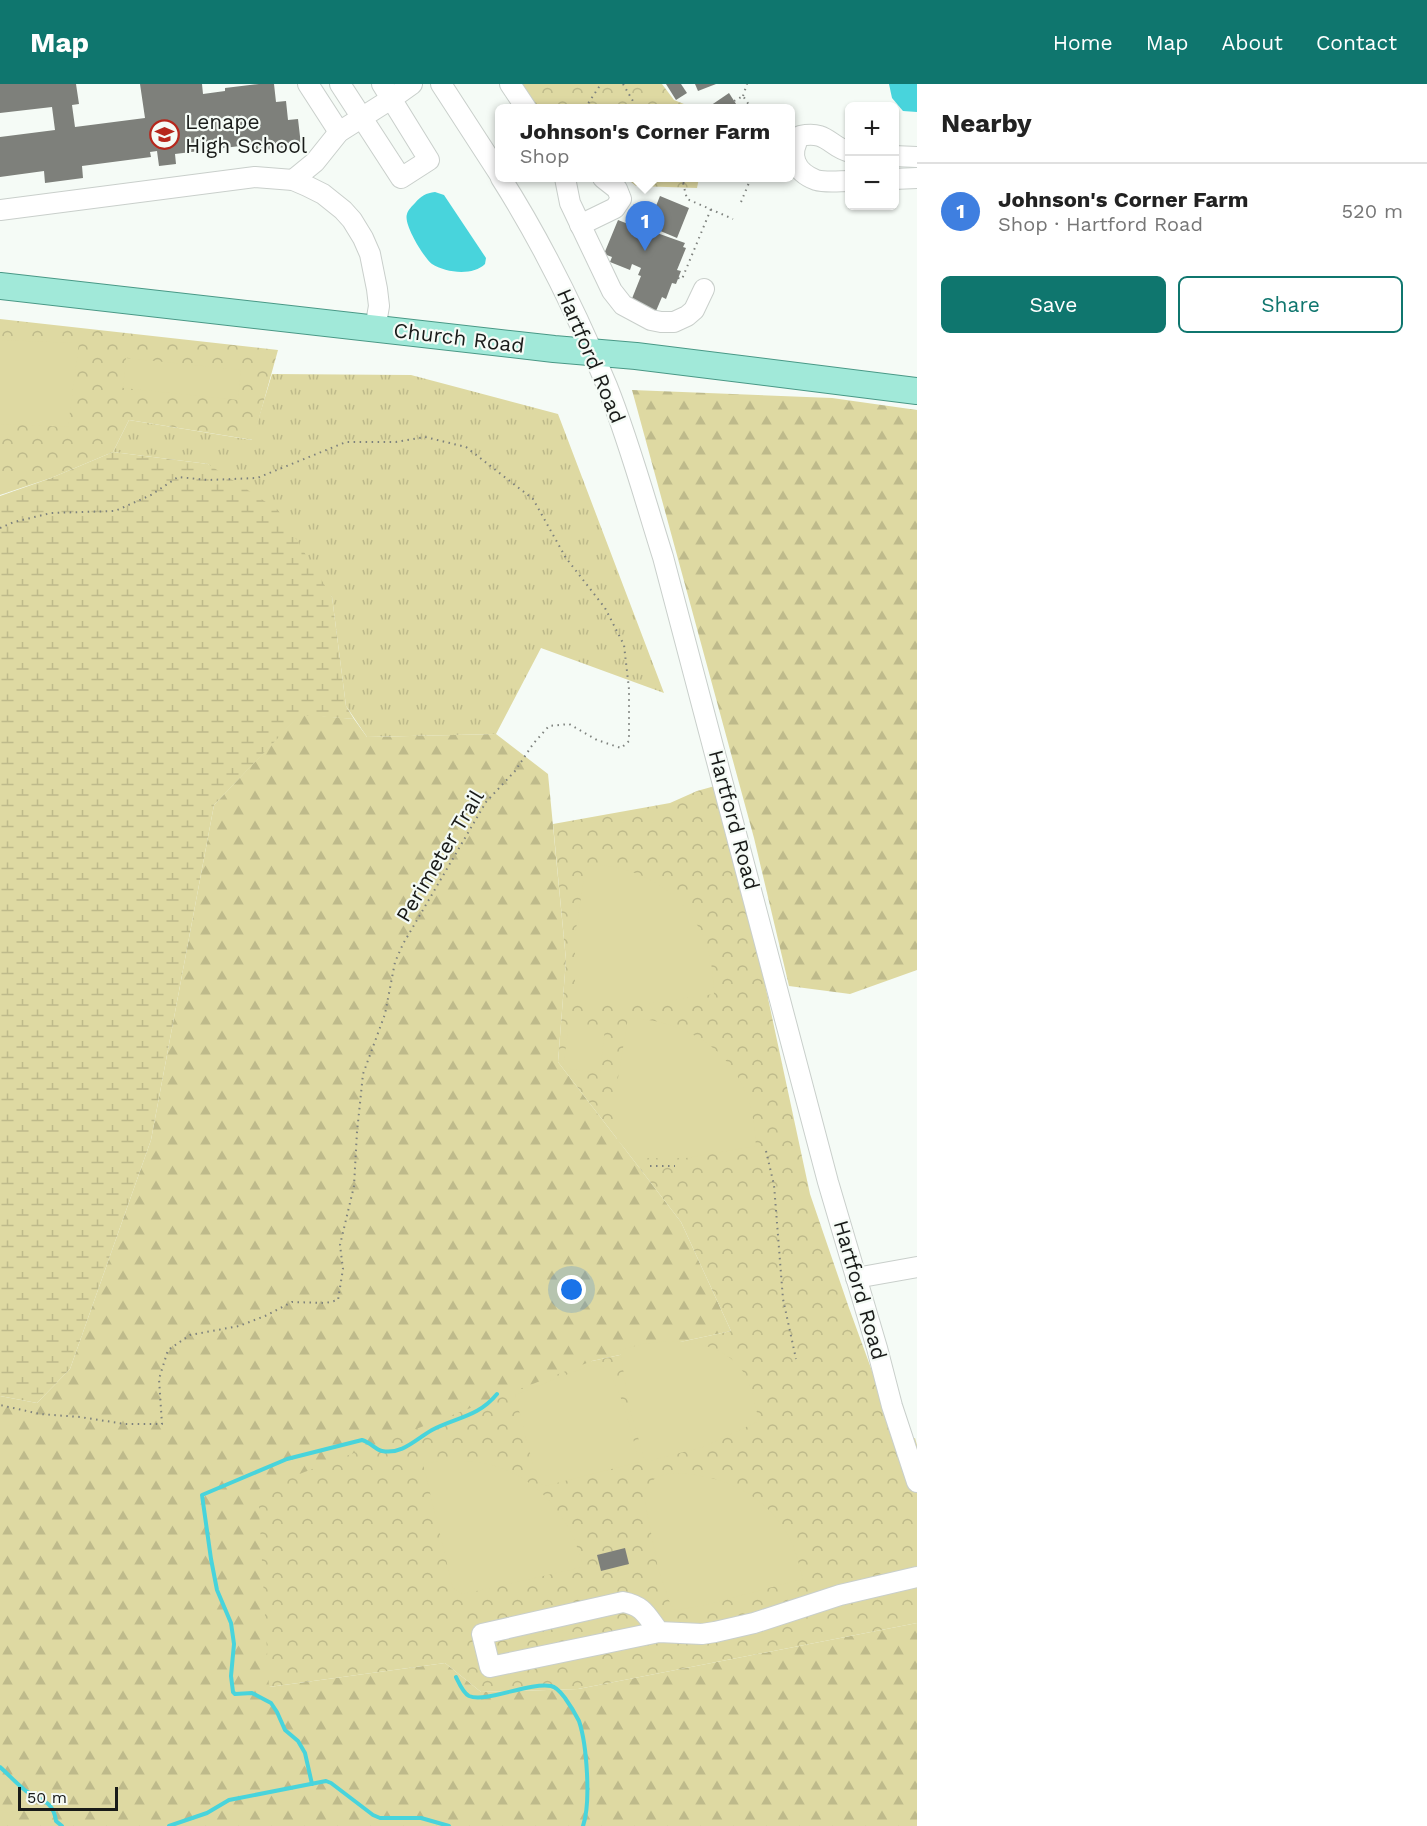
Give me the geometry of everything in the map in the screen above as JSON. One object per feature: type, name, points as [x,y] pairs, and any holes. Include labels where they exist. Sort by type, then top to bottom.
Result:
[{"type":"main road","name":"Church Road","points":[[0,286],[591,353],[636,356],[917,391]]},
{"type":"street","points":[[308,84],[339,132]]},
{"type":"street","points":[[340,84],[401,178],[429,160],[386,92]]},
{"type":"street","points":[[293,180],[315,162],[339,132],[362,117],[386,92],[412,84]]},
{"type":"street","name":"Hartford Road","points":[[441,84],[495,168]]},
{"type":"street","points":[[510,84],[523,104]]},
{"type":"street","points":[[795,143],[800,136],[808,134],[823,137],[845,151]]},
{"type":"street","points":[[899,156],[917,157]]},
{"type":"street","points":[[795,162],[801,172],[818,181],[845,181]]},
{"type":"street","points":[[0,210],[255,177],[293,180],[322,194],[343,210],[363,238],[370,254],[377,289],[379,306],[375,328]]},
{"type":"street","points":[[899,179],[917,178]]},
{"type":"street","name":"Hartford Road","points":[[504,182],[534,232],[562,286],[611,397],[633,460],[663,557],[828,1182],[892,1406],[917,1482]]},
{"type":"street","points":[[567,182],[570,202],[580,225],[612,291],[623,305],[651,320],[675,322],[694,310],[704,289]]},
{"type":"street","points":[[580,225],[615,208],[621,198],[617,189],[609,182]]},
{"type":"street","points":[[856,1278],[917,1267]]},
{"type":"street","points":[[659,1632],[641,1608],[622,1602],[482,1634],[490,1667],[659,1632],[702,1634],[716,1632],[754,1623],[840,1594],[917,1577]]},
{"type":"path","points":[[588,104],[601,84]]},
{"type":"path","points":[[623,84],[635,104]]},
{"type":"path","points":[[734,101],[743,96],[747,84]]},
{"type":"path","points":[[743,96],[748,104]]},
{"type":"path","points":[[741,202],[749,182]]},
{"type":"path","points":[[683,183],[687,199],[733,219]]},
{"type":"path","points":[[678,278],[682,279],[711,210]]},
{"type":"path","name":"Perimeter Trail","points":[[0,528],[14,522],[51,513],[115,511],[151,495],[178,477],[208,480],[257,478],[346,442],[396,442],[425,437],[436,439],[466,447],[533,499],[566,558],[605,608],[624,645],[629,689],[629,741],[621,748],[597,740],[569,724],[549,726],[533,744],[515,771],[486,802],[403,944],[395,962],[385,1014],[363,1074],[354,1186],[340,1245],[343,1269],[338,1300],[326,1303],[292,1302],[239,1326],[190,1335],[168,1350],[159,1379],[162,1424],[125,1424],[40,1414],[0,1405]]},
{"type":"path","points":[[766,1151],[774,1185],[783,1299],[796,1359]]},
{"type":"path","points":[[651,1166],[675,1166]]},
{"type":"green space","points":[[522,84],[662,84],[674,100],[684,104],[534,104]]},
{"type":"green space","points":[[631,182],[698,182],[697,188],[636,186]]},
{"type":"green space","points":[[0,319],[278,350],[253,440],[129,420],[113,452],[51,478],[0,495]]},
{"type":"green space","points":[[0,340],[79,343],[68,427],[0,424]]},
{"type":"green space","points":[[126,358],[241,370],[238,400],[123,388]]},
{"type":"green space","points":[[272,374],[411,375],[558,414],[664,693],[541,648],[496,734],[367,737],[346,706],[332,597],[208,464],[113,452],[129,420],[252,440]]},
{"type":"green space","points":[[632,390],[832,398],[917,410],[917,970],[850,994],[789,986],[754,838]]},
{"type":"green space","points":[[113,452],[208,464],[278,510],[332,597],[346,706],[354,719],[300,715],[214,805],[151,1140],[70,1369],[37,1403],[0,1396],[0,496]]},
{"type":"green space","points":[[300,714],[354,719],[367,737],[496,734],[548,774],[566,960],[558,1062],[681,1222],[731,1331],[592,1361],[269,1687],[445,1663],[481,1692],[578,1689],[917,1623],[917,1826],[0,1826],[0,1396],[37,1403],[70,1369],[151,1140],[214,805]]},
{"type":"green space","points":[[722,784],[810,1194],[898,1442],[915,1438],[917,1445],[917,1623],[578,1689],[481,1692],[445,1663],[269,1687],[258,1490],[592,1361],[731,1331],[681,1222],[558,1062],[566,960],[553,824],[670,803],[697,791]]},
{"type":"green space","points":[[599,865],[633,872],[664,888],[677,899],[698,927],[706,943],[712,968],[714,994],[646,1004],[586,1004],[575,992],[575,935],[586,866]]},
{"type":"green space","points":[[628,1018],[650,1020],[692,1034],[710,1045],[725,1059],[738,1077],[747,1096],[754,1122],[756,1146],[686,1158],[635,1158],[617,1140],[617,1084]]},
{"type":"green space","points":[[569,1024],[605,1028],[600,1073],[563,1068]]},
{"type":"green space","points":[[666,1341],[700,1344],[730,1358],[748,1380],[759,1421],[703,1447],[649,1461],[644,1458],[629,1406],[620,1350]]},
{"type":"green space","points":[[591,1365],[605,1369],[616,1386],[626,1412],[639,1462],[545,1486],[537,1481],[515,1395]]},
{"type":"green space","points":[[438,1461],[469,1461],[488,1464],[522,1478],[537,1489],[561,1516],[571,1532],[583,1567],[463,1594],[453,1588],[423,1464]]},
{"type":"green space","points":[[672,1473],[708,1477],[725,1482],[755,1498],[780,1523],[790,1539],[803,1579],[701,1606],[676,1610],[671,1606],[658,1568],[643,1492],[655,1479]]},
{"type":"water","points":[[889,84],[917,84],[917,112],[903,111],[899,102],[892,98]]},
{"type":"water","points":[[435,192],[444,195],[486,258],[485,264],[480,268],[459,272],[432,264],[411,233],[407,219],[408,211],[426,194]]},
{"type":"building","name":"Lenape High School","points":[[0,84],[76,84],[79,104],[72,105],[75,127],[145,118],[140,84],[202,84],[203,94],[225,91],[225,88],[274,84],[276,102],[286,101],[288,120],[298,119],[301,145],[241,153],[240,146],[175,154],[176,164],[159,166],[157,151],[150,152],[151,157],[82,166],[83,178],[45,183],[44,171],[0,177],[0,137],[55,130],[52,107],[0,113]]},
{"type":"building","points":[[666,84],[681,84],[687,93],[676,100]]},
{"type":"building","points":[[695,84],[716,84],[698,91]]},
{"type":"building","points":[[729,93],[736,104],[713,104]]},
{"type":"building","points":[[660,196],[689,208],[677,238],[658,230],[657,233],[685,243],[683,247],[686,248],[677,270],[681,271],[676,284],[672,283],[666,299],[662,297],[656,311],[631,301],[641,276],[638,275],[641,268],[632,264],[630,270],[610,262],[612,257],[604,254],[618,220],[646,231]]},
{"type":"building","points":[[625,1548],[629,1564],[601,1571],[597,1555]]},
{"type":"waterway","points":[[312,1784],[305,1753],[298,1741],[285,1730],[271,1703],[252,1693],[235,1694],[233,1692],[231,1676],[234,1644],[231,1623],[217,1590],[202,1495],[287,1459],[362,1440],[382,1451],[396,1451],[432,1430],[475,1412],[497,1394]]},
{"type":"waterway","points":[[456,1677],[461,1688],[469,1696],[486,1697],[542,1686],[553,1687],[560,1692],[571,1706],[582,1731],[587,1774],[587,1803],[583,1826]]},
{"type":"waterway","points":[[0,1767],[26,1791],[46,1802],[52,1809],[56,1821],[62,1826]]},
{"type":"waterway","points":[[169,1826],[207,1813],[229,1800],[326,1781],[380,1818],[421,1818],[449,1826]]},
{"type":"place","name":"Lenape High School","points":[[164,134]]},
{"type":"place","name":"Johnson's Corner Farm","points":[[645,251]]}]
